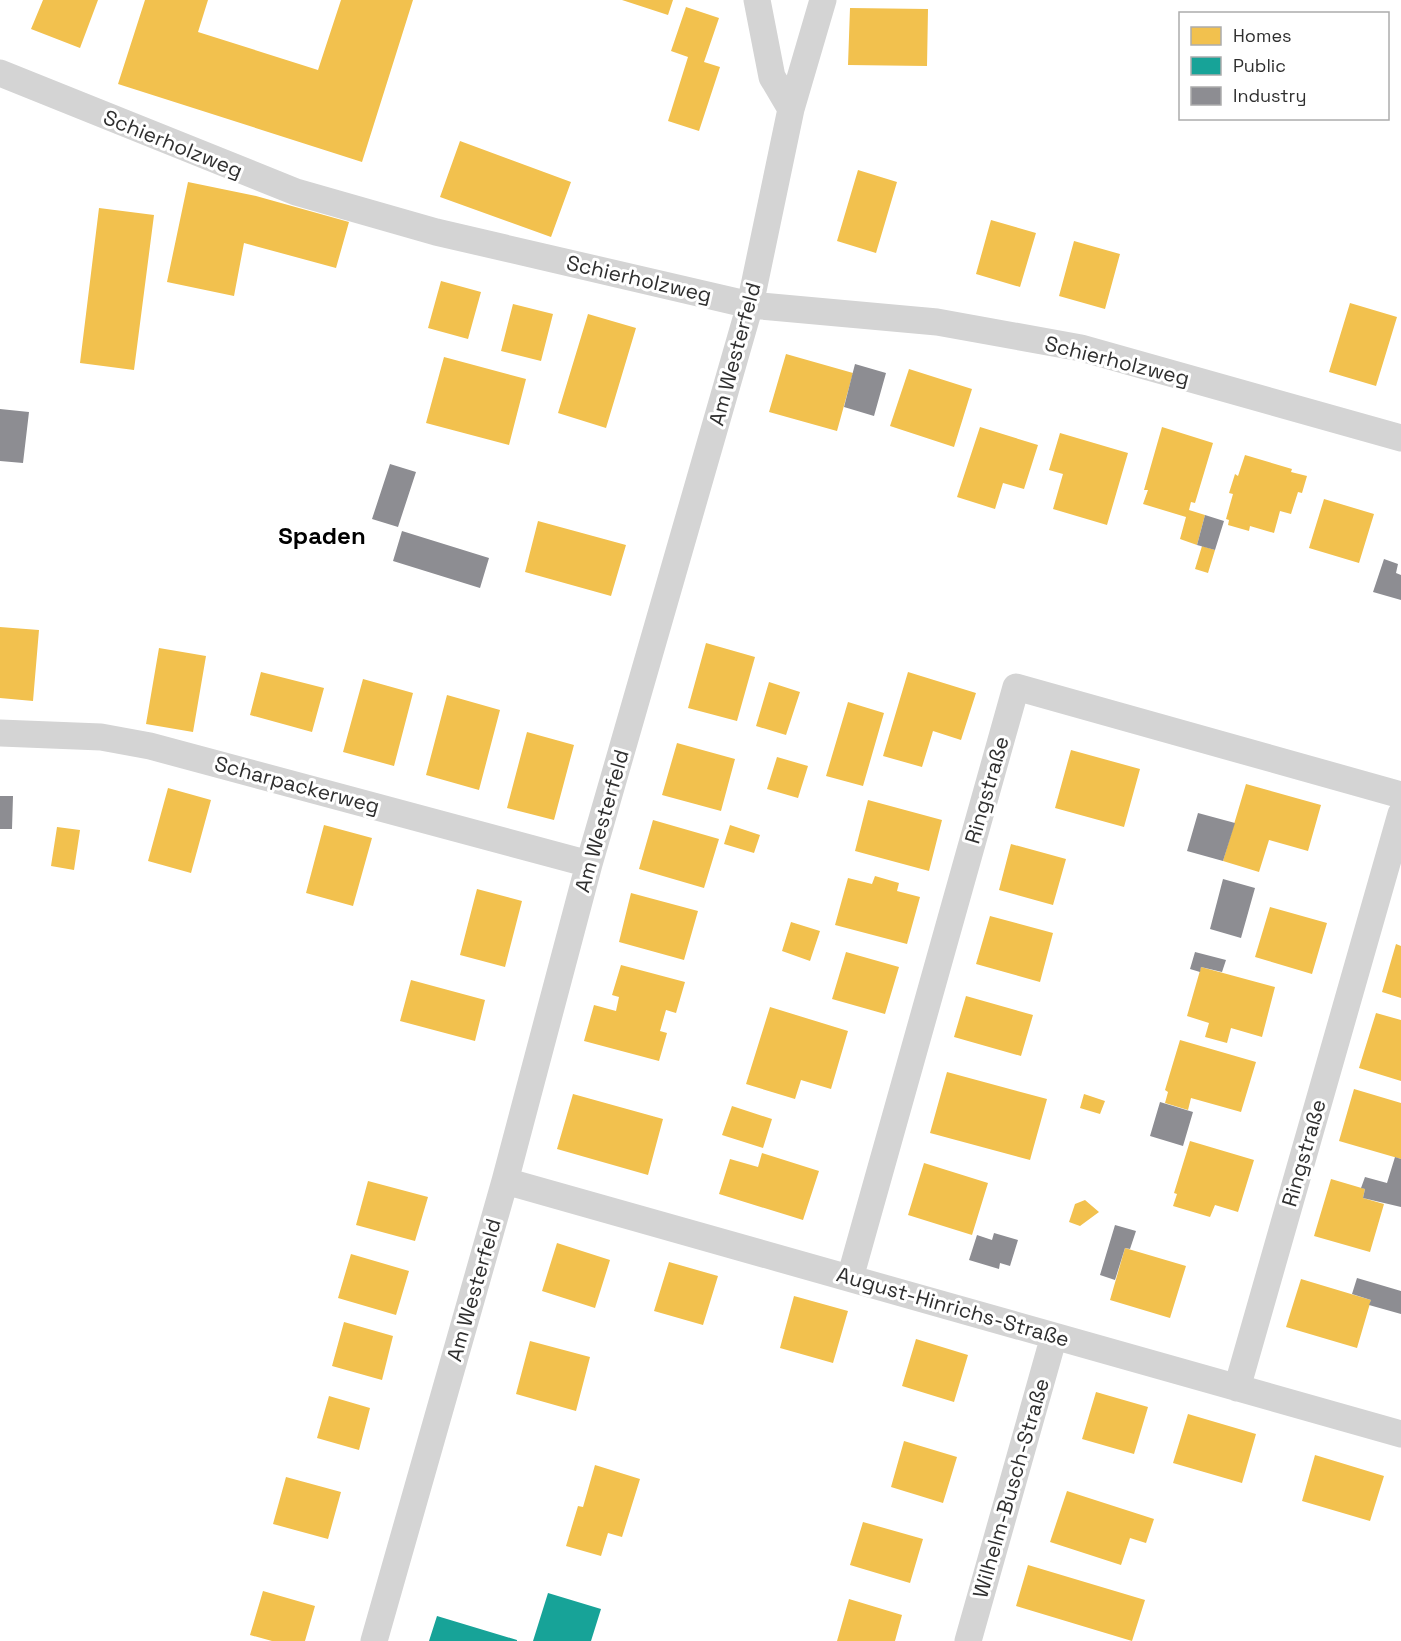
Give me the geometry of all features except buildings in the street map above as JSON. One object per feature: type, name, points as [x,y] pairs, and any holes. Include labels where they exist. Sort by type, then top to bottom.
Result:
[{"type":"street","points":[[757,0],[772,77],[791,109]]},
{"type":"street","name":"Am Westerfeld","points":[[374,1641],[505,1181],[589,864],[750,305],[791,109],[823,0]]},
{"type":"street","name":"Schierholzweg","points":[[0,74],[296,192],[436,232],[750,305],[937,322],[1081,348],[1401,438]]},
{"type":"street","name":"Ringstraße","points":[[850,1278],[1016,687],[1401,795]]},
{"type":"street","name":"Scharpackerweg","points":[[0,733],[101,737],[150,746],[589,864]]},
{"type":"street","name":"Ringstraße","points":[[1237,1388],[1401,814]]},
{"type":"street","name":"August-Hinrichs-Straße","points":[[505,1181],[1401,1434]]},
{"type":"street","name":"Wilhelm-Busch-Straße","points":[[968,1641],[1054,1336]]},
{"type":"district","name":"Spaden","points":[[322,536]]}]
